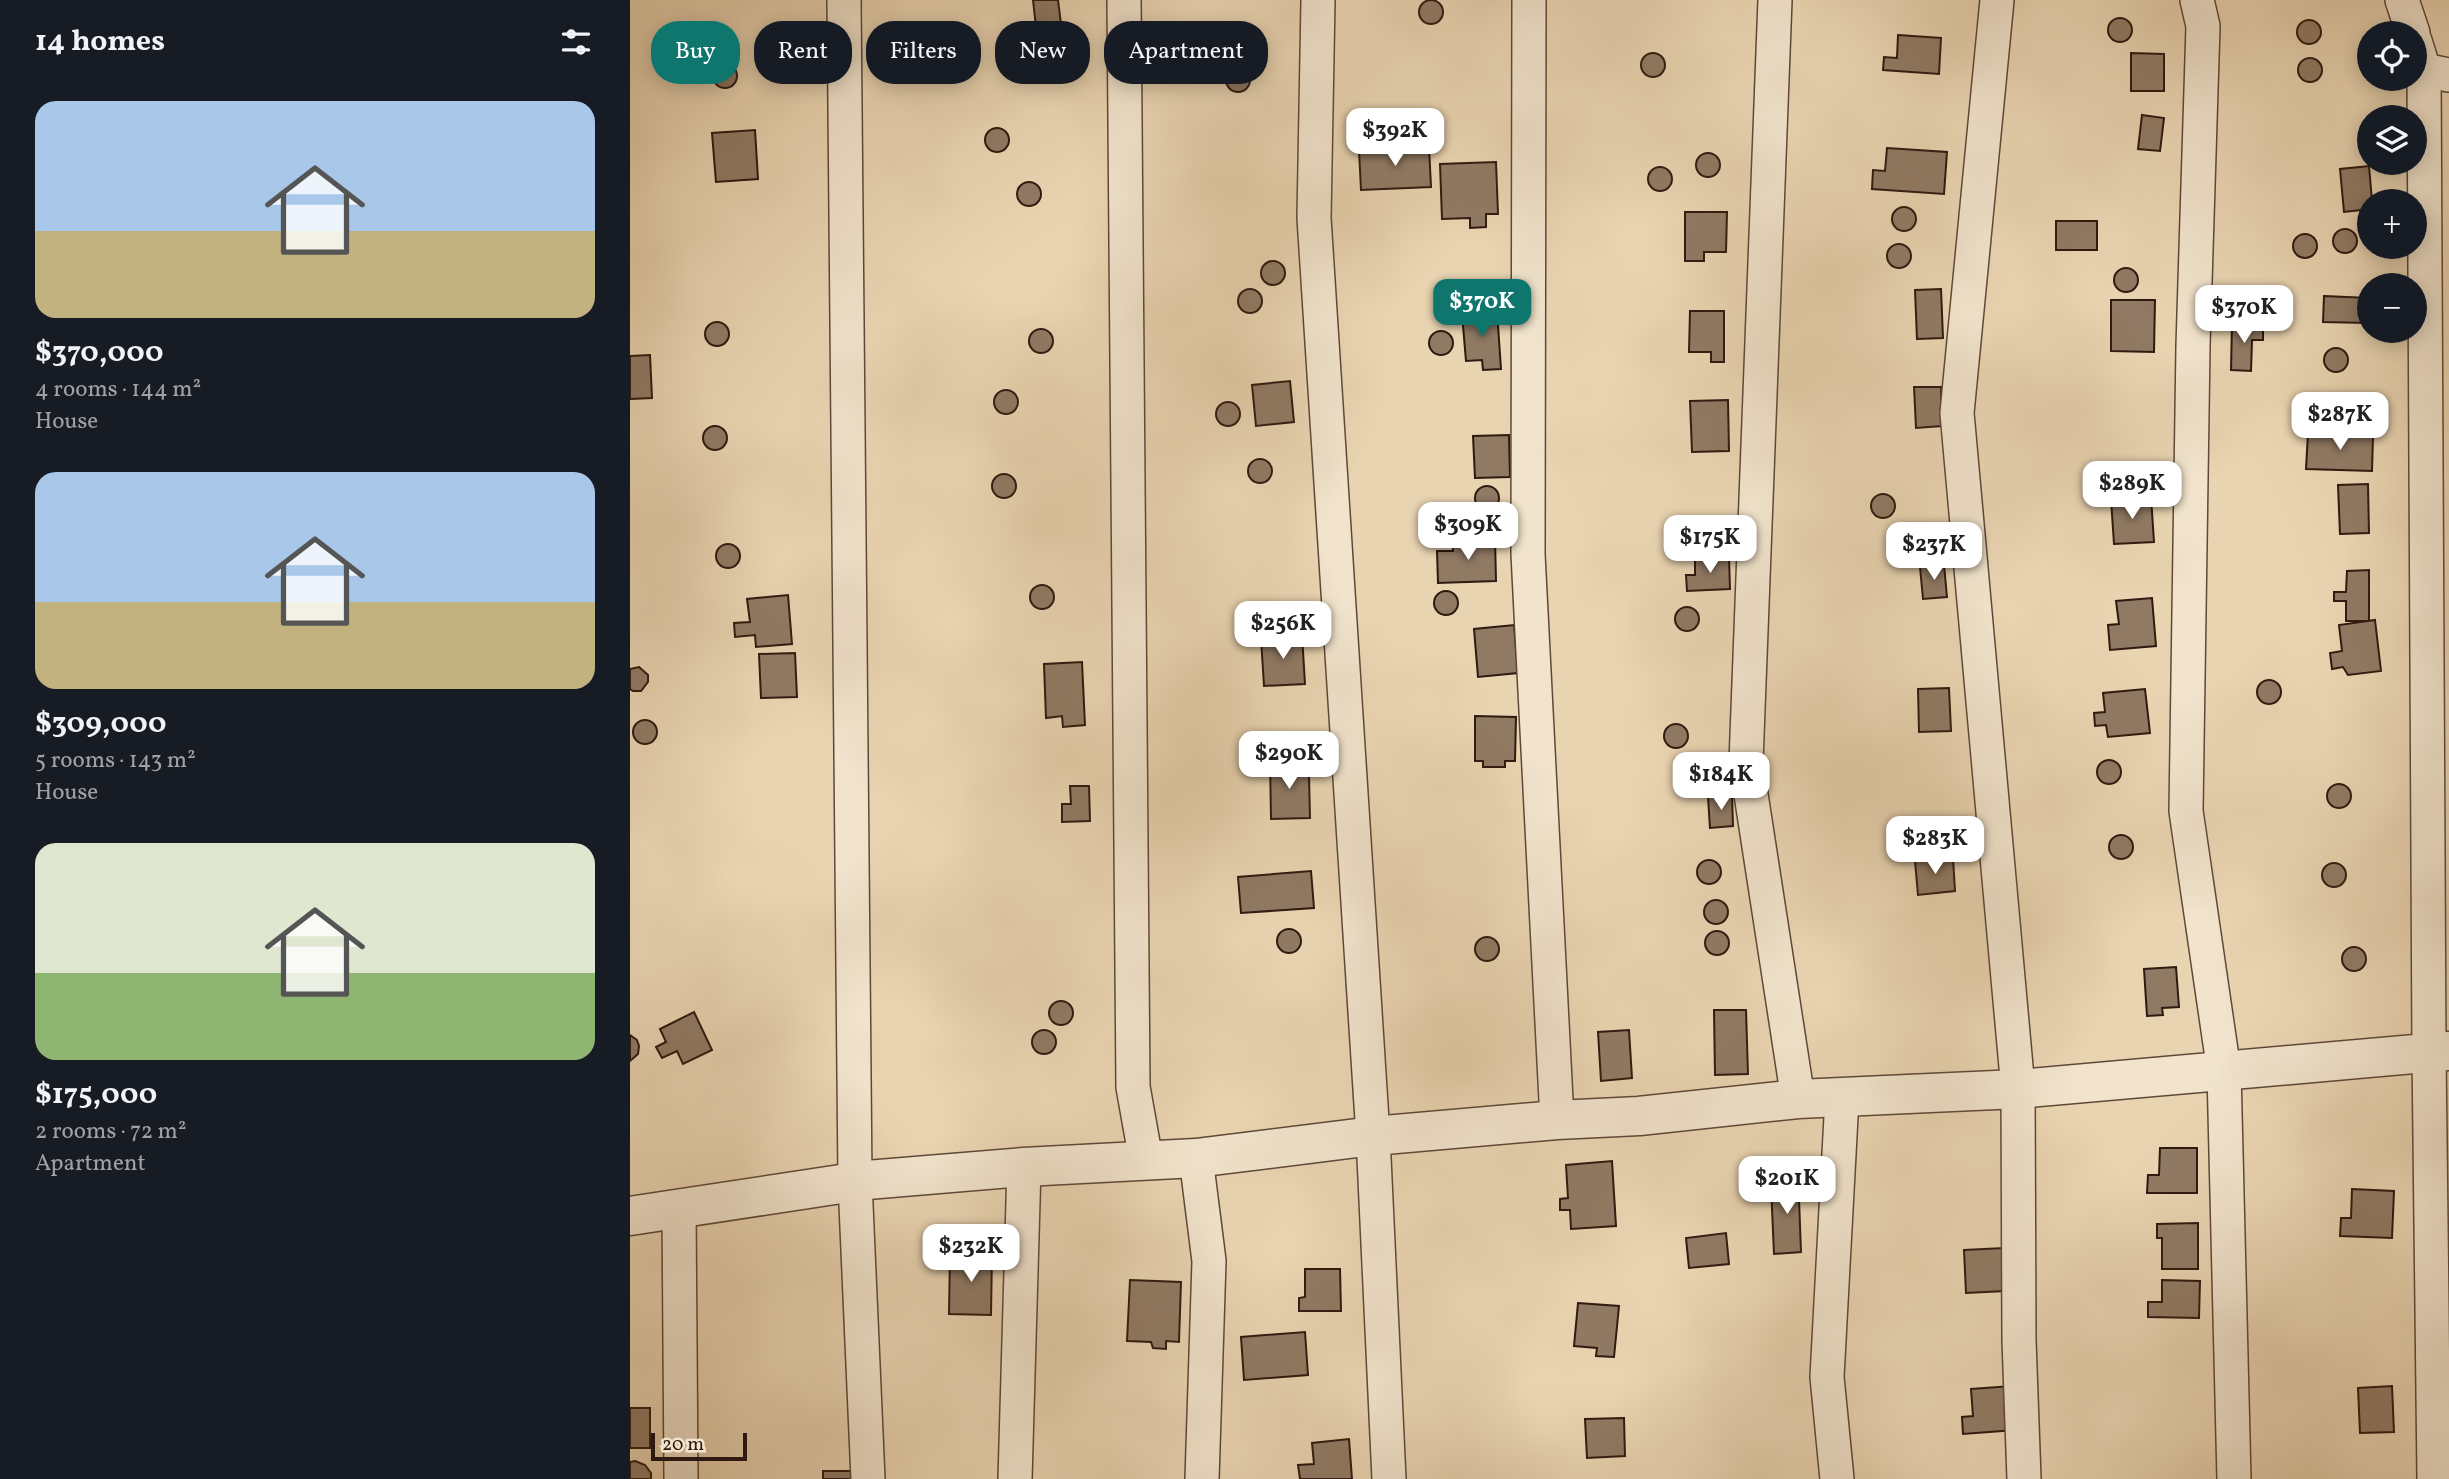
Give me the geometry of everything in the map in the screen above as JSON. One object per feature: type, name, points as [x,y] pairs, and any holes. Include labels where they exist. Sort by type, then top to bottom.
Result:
[{"type":"street","points":[[845,0],[855,1182],[868,1479]]},
{"type":"street","points":[[1124,0],[1133,1087],[1146,1160]]},
{"type":"street","points":[[1318,0],[1314,218],[1373,1136],[1389,1479]]},
{"type":"street","points":[[1530,0],[1528,554],[1557,1120]]},
{"type":"street","points":[[1774,0],[1746,762],[1798,1099]]},
{"type":"street","points":[[1997,0],[1957,413],[2018,1089],[2024,1479]]},
{"type":"street","points":[[2197,0],[2203,26],[2193,346],[2186,811],[2224,1071],[2234,1479]]},
{"type":"street","points":[[2402,0],[2409,21]]},
{"type":"street","points":[[2429,62],[2439,1051],[2434,1479]]},
{"type":"street","points":[[630,1216],[855,1182],[1024,1167],[1196,1158],[1373,1136],[1557,1120],[1639,1116],[1798,1099],[2018,1089],[2439,1051]]},
{"type":"street","points":[[1837,1479],[1827,1377],[1842,1098]]},
{"type":"street","points":[[1196,1158],[1209,1261],[1202,1479]]},
{"type":"street","points":[[1015,1479],[1024,1167]]},
{"type":"street","points":[[679,1209],[681,1479]]},
{"type":"building","points":[[1033,0],[1058,0],[1061,21],[1035,21]]},
{"type":"building","points":[[1431,0],[1442,7],[1443,12],[1436,23],[1431,24],[1420,17],[1419,12],[1426,1]]},
{"type":"building","points":[[2120,18],[2129,21],[2132,30],[2129,39],[2120,42],[2111,39],[2108,30],[2111,21]]},
{"type":"building","points":[[2309,20],[2318,23],[2321,32],[2318,41],[2309,44],[2300,41],[2297,32],[2300,23]]},
{"type":"building","points":[[1898,35],[1941,38],[1939,74],[1883,70],[1884,57],[1897,58]]},
{"type":"building","points":[[1653,53],[1662,56],[1665,65],[1662,74],[1653,77],[1644,74],[1641,65],[1644,56]]},
{"type":"building","points":[[2131,53],[2164,54],[2164,91],[2131,91]]},
{"type":"building","points":[[2310,58],[2321,65],[2322,70],[2315,81],[2310,82],[2299,75],[2298,70],[2305,59]]},
{"type":"building","points":[[717,84],[733,84],[730,87],[720,87]]},
{"type":"building","points":[[1227,84],[1249,84],[1238,92]]},
{"type":"building","points":[[2142,115],[2164,118],[2160,151],[2138,149]]},
{"type":"building","points":[[997,128],[1006,131],[1009,140],[1006,149],[997,152],[988,149],[985,140],[988,131]]},
{"type":"building","points":[[755,130],[758,179],[716,182],[712,133]]},
{"type":"building","points":[[1429,147],[1431,187],[1361,190],[1359,150]]},
{"type":"building","points":[[1887,148],[1947,152],[1944,194],[1872,189],[1873,170],[1885,171]]},
{"type":"building","points":[[1708,153],[1717,156],[1720,165],[1717,174],[1708,177],[1699,174],[1696,165],[1699,156]]},
{"type":"building","points":[[1496,162],[1498,214],[1486,214],[1486,227],[1470,228],[1470,218],[1442,219],[1440,164]]},
{"type":"building","points":[[1660,167],[1669,170],[1672,179],[1669,188],[1660,191],[1651,188],[1648,179],[1651,170]]},
{"type":"building","points":[[2357,167],[2357,175],[2370,175],[2371,189],[2357,189],[2357,210],[2344,212],[2340,169]]},
{"type":"building","points":[[1029,182],[1040,189],[1041,194],[1034,205],[1029,206],[1018,199],[1017,194],[1024,183]]},
{"type":"building","points":[[1904,207],[1913,210],[1916,219],[1913,228],[1904,231],[1895,228],[1892,219],[1895,210]]},
{"type":"building","points":[[1685,212],[1727,212],[1726,252],[1704,252],[1704,261],[1685,261]]},
{"type":"building","points":[[2056,221],[2097,221],[2097,250],[2056,250]]},
{"type":"building","points":[[2340,230],[2350,230],[2356,236],[2356,246],[2350,252],[2340,252],[2334,246],[2334,236]]},
{"type":"building","points":[[2305,234],[2314,237],[2317,246],[2314,255],[2305,258],[2296,255],[2293,246],[2296,237]]},
{"type":"building","points":[[1899,244],[1910,251],[1911,256],[1904,267],[1899,268],[1888,261],[1887,256],[1894,245]]},
{"type":"building","points":[[1273,261],[1282,264],[1285,273],[1282,282],[1273,285],[1264,282],[1261,273],[1264,264]]},
{"type":"building","points":[[2126,268],[2135,271],[2138,280],[2135,289],[2126,292],[2117,289],[2114,280],[2117,271]]},
{"type":"building","points":[[1250,289],[1259,292],[1262,301],[1259,310],[1250,313],[1241,310],[1238,301],[1241,292]]},
{"type":"building","points":[[1941,289],[1943,338],[1917,339],[1915,290]]},
{"type":"building","points":[[2324,296],[2357,297],[2357,323],[2323,322]]},
{"type":"building","points":[[2111,300],[2155,300],[2154,352],[2111,351]]},
{"type":"building","points":[[1497,311],[1501,369],[1483,370],[1482,360],[1466,361],[1462,314]]},
{"type":"building","points":[[1690,311],[1724,311],[1724,362],[1711,362],[1711,352],[1689,352]]},
{"type":"building","points":[[717,322],[728,329],[729,334],[722,345],[717,346],[706,339],[705,334],[712,323]]},
{"type":"building","points":[[2232,324],[2263,324],[2263,340],[2252,340],[2251,371],[2231,370]]},
{"type":"building","points":[[1041,329],[1052,336],[1053,341],[1046,352],[1041,353],[1030,346],[1029,341],[1036,330]]},
{"type":"building","points":[[1441,331],[1450,334],[1453,343],[1450,352],[1441,355],[1432,352],[1429,343],[1432,334]]},
{"type":"building","points":[[2336,348],[2347,355],[2348,360],[2341,371],[2336,372],[2325,365],[2324,360],[2331,349]]},
{"type":"building","points":[[650,355],[652,398],[630,399],[630,356]]},
{"type":"building","points":[[1290,381],[1294,422],[1256,426],[1252,385]]},
{"type":"building","points":[[1914,387],[1941,387],[1942,426],[1916,428]]},
{"type":"building","points":[[1006,390],[1015,393],[1018,402],[1015,411],[1006,414],[997,411],[994,402],[997,393]]},
{"type":"building","points":[[1728,400],[1729,451],[1692,452],[1690,401]]},
{"type":"building","points":[[1228,402],[1237,405],[1240,414],[1237,423],[1228,426],[1219,423],[1216,414],[1219,405]]},
{"type":"building","points":[[2329,406],[2340,413],[2341,418],[2334,429],[2329,430],[2318,423],[2317,418],[2324,407]]},
{"type":"building","points":[[715,426],[726,433],[727,438],[720,449],[715,450],[704,443],[703,438],[710,427]]},
{"type":"building","points":[[2308,433],[2373,436],[2372,471],[2306,469]]},
{"type":"building","points":[[1509,435],[1510,477],[1475,478],[1473,436]]},
{"type":"building","points":[[1260,459],[1271,466],[1272,471],[1265,482],[1260,483],[1249,476],[1248,471],[1255,460]]},
{"type":"building","points":[[1004,474],[1013,477],[1016,486],[1013,495],[1004,498],[995,495],[992,486],[995,477]]},
{"type":"building","points":[[2368,484],[2369,533],[2340,534],[2338,485]]},
{"type":"building","points":[[1487,486],[1496,489],[1499,498],[1496,507],[1487,510],[1478,507],[1475,498],[1478,489]]},
{"type":"building","points":[[1883,494],[1894,501],[1895,506],[1888,517],[1883,518],[1872,511],[1871,506],[1878,495]]},
{"type":"building","points":[[2151,497],[2154,542],[2114,544],[2111,499]]},
{"type":"building","points":[[1699,518],[1710,525],[1711,530],[1704,541],[1699,542],[1688,535],[1687,530],[1694,519]]},
{"type":"building","points":[[1495,538],[1496,581],[1438,583],[1437,551],[1453,551],[1452,539]]},
{"type":"building","points":[[728,544],[739,551],[740,556],[733,567],[728,568],[717,561],[716,556],[723,545]]},
{"type":"building","points":[[1729,557],[1730,589],[1687,591],[1686,575],[1695,575],[1695,558]]},
{"type":"building","points":[[1944,565],[1947,597],[1923,599],[1920,567]]},
{"type":"building","points":[[2369,570],[2369,621],[2346,621],[2346,601],[2334,601],[2334,592],[2346,592],[2347,571]]},
{"type":"building","points":[[1042,585],[1051,588],[1054,597],[1051,606],[1042,609],[1033,606],[1030,597],[1033,588]]},
{"type":"building","points":[[1446,591],[1457,598],[1458,603],[1451,614],[1446,615],[1435,608],[1434,603],[1441,592]]},
{"type":"building","points":[[788,595],[792,644],[756,647],[755,635],[735,637],[734,623],[750,622],[747,599]]},
{"type":"building","points":[[2152,598],[2156,646],[2110,650],[2108,625],[2119,624],[2116,601]]},
{"type":"building","points":[[1687,607],[1696,610],[1699,619],[1696,628],[1687,631],[1678,628],[1675,619],[1678,610]]},
{"type":"building","points":[[2375,620],[2381,671],[2348,675],[2343,667],[2332,669],[2330,653],[2342,651],[2339,625]]},
{"type":"building","points":[[1514,625],[1518,673],[1478,677],[1474,629]]},
{"type":"building","points":[[1302,635],[1305,684],[1264,686],[1261,638]]},
{"type":"building","points":[[795,653],[797,697],[761,698],[759,654]]},
{"type":"building","points":[[1082,662],[1085,725],[1063,727],[1062,716],[1046,718],[1044,664]]},
{"type":"building","points":[[639,667],[648,675],[648,682],[641,691],[633,691],[630,689],[630,669]]},
{"type":"building","points":[[2269,680],[2280,687],[2281,692],[2274,703],[2269,704],[2258,697],[2257,692],[2264,681]]},
{"type":"building","points":[[1949,688],[1951,731],[1919,732],[1918,689]]},
{"type":"building","points":[[2145,689],[2150,733],[2108,737],[2106,725],[2095,726],[2094,713],[2105,712],[2103,693]]},
{"type":"building","points":[[1475,716],[1516,717],[1515,761],[1505,761],[1505,767],[1483,767],[1483,761],[1475,761]]},
{"type":"building","points":[[645,720],[654,723],[657,732],[654,741],[645,744],[636,741],[633,732],[636,723]]},
{"type":"building","points":[[1676,724],[1685,727],[1688,736],[1685,745],[1676,748],[1667,745],[1664,736],[1667,727]]},
{"type":"building","points":[[1297,759],[1297,775],[1309,775],[1310,818],[1271,819],[1270,760]]},
{"type":"building","points":[[2109,760],[2120,767],[2121,772],[2114,783],[2109,784],[2098,777],[2097,772],[2104,761]]},
{"type":"building","points":[[2339,784],[2350,791],[2351,796],[2344,807],[2339,808],[2328,801],[2327,796],[2334,785]]},
{"type":"building","points":[[1070,786],[1089,786],[1090,821],[1062,822],[1062,804],[1071,804]]},
{"type":"building","points":[[1732,796],[1733,826],[1710,828],[1708,797]]},
{"type":"building","points":[[2121,835],[2132,842],[2133,847],[2126,858],[2121,859],[2110,852],[2109,847],[2116,836]]},
{"type":"building","points":[[1953,858],[1955,891],[1918,895],[1915,861]]},
{"type":"building","points":[[1709,860],[1718,863],[1721,872],[1718,881],[1709,884],[1700,881],[1697,872],[1700,863]]},
{"type":"building","points":[[2334,863],[2343,866],[2346,875],[2343,884],[2334,887],[2325,884],[2322,875],[2325,866]]},
{"type":"building","points":[[1311,871],[1314,908],[1241,913],[1238,877]]},
{"type":"building","points":[[1716,900],[1727,907],[1728,912],[1721,923],[1716,924],[1705,917],[1704,912],[1711,901]]},
{"type":"building","points":[[1289,929],[1298,932],[1301,941],[1298,950],[1289,953],[1280,950],[1277,941],[1280,932]]},
{"type":"building","points":[[1717,931],[1728,938],[1729,943],[1722,954],[1717,955],[1706,948],[1705,943],[1712,932]]},
{"type":"building","points":[[1487,937],[1496,940],[1499,949],[1496,958],[1487,961],[1478,958],[1475,949],[1478,940]]},
{"type":"building","points":[[2354,947],[2365,954],[2366,959],[2359,970],[2354,971],[2343,964],[2342,959],[2349,948]]},
{"type":"building","points":[[2176,967],[2179,1007],[2162,1008],[2163,1015],[2147,1016],[2144,969]]},
{"type":"building","points":[[1061,1001],[1072,1008],[1073,1013],[1066,1024],[1061,1025],[1050,1018],[1049,1013],[1056,1002]]},
{"type":"building","points":[[1714,1010],[1746,1010],[1748,1074],[1715,1075]]},
{"type":"building","points":[[694,1012],[712,1050],[683,1064],[677,1051],[662,1058],[656,1047],[666,1042],[660,1029]]},
{"type":"building","points":[[1044,1030],[1053,1033],[1056,1042],[1053,1051],[1044,1054],[1035,1051],[1032,1042],[1035,1033]]},
{"type":"building","points":[[1629,1030],[1632,1078],[1601,1081],[1598,1032]]},
{"type":"building","points":[[630,1035],[637,1040],[639,1046],[638,1054],[630,1061]]},
{"type":"building","points":[[2160,1148],[2197,1148],[2197,1193],[2147,1193],[2148,1175],[2159,1175]]},
{"type":"building","points":[[1612,1161],[1616,1226],[1571,1229],[1570,1210],[1560,1210],[1560,1199],[1568,1198],[1566,1165]]},
{"type":"building","points":[[1785,1172],[1798,1172],[1801,1252],[1774,1254],[1771,1186],[1785,1185]]},
{"type":"building","points":[[2352,1189],[2394,1191],[2392,1238],[2340,1236],[2341,1218],[2351,1218]]},
{"type":"building","points":[[2198,1223],[2198,1269],[2162,1269],[2162,1238],[2157,1238],[2157,1224]]},
{"type":"building","points":[[1726,1233],[1729,1264],[1689,1268],[1686,1238]]},
{"type":"building","points":[[2004,1248],[2006,1291],[1966,1293],[1964,1250]]},
{"type":"building","points":[[950,1254],[992,1254],[991,1315],[949,1314]]},
{"type":"building","points":[[1305,1269],[1340,1269],[1341,1311],[1299,1311],[1299,1298],[1305,1297]]},
{"type":"building","points":[[1130,1280],[1181,1282],[1179,1342],[1166,1341],[1166,1349],[1153,1348],[1151,1342],[1127,1341]]},
{"type":"building","points":[[2162,1280],[2200,1281],[2199,1318],[2148,1317],[2148,1302],[2162,1302]]},
{"type":"building","points":[[1578,1303],[1619,1306],[1614,1357],[1596,1356],[1597,1348],[1574,1346]]},
{"type":"building","points":[[1305,1332],[1308,1375],[1244,1380],[1241,1337]]},
{"type":"building","points":[[2012,1386],[2015,1430],[1963,1434],[1962,1417],[1973,1416],[1971,1389]]},
{"type":"building","points":[[2392,1386],[2394,1432],[2360,1433],[2358,1388]]},
{"type":"building","points":[[630,1408],[650,1408],[650,1448],[630,1448]]},
{"type":"building","points":[[1624,1418],[1625,1456],[1587,1458],[1585,1419]]},
{"type":"building","points":[[1349,1439],[1352,1479],[1300,1479],[1298,1465],[1314,1464],[1312,1443]]},
{"type":"building","points":[[630,1462],[645,1465],[651,1473],[651,1479],[630,1479]]},
{"type":"building","points":[[823,1471],[851,1471],[851,1479],[823,1479]]}]
